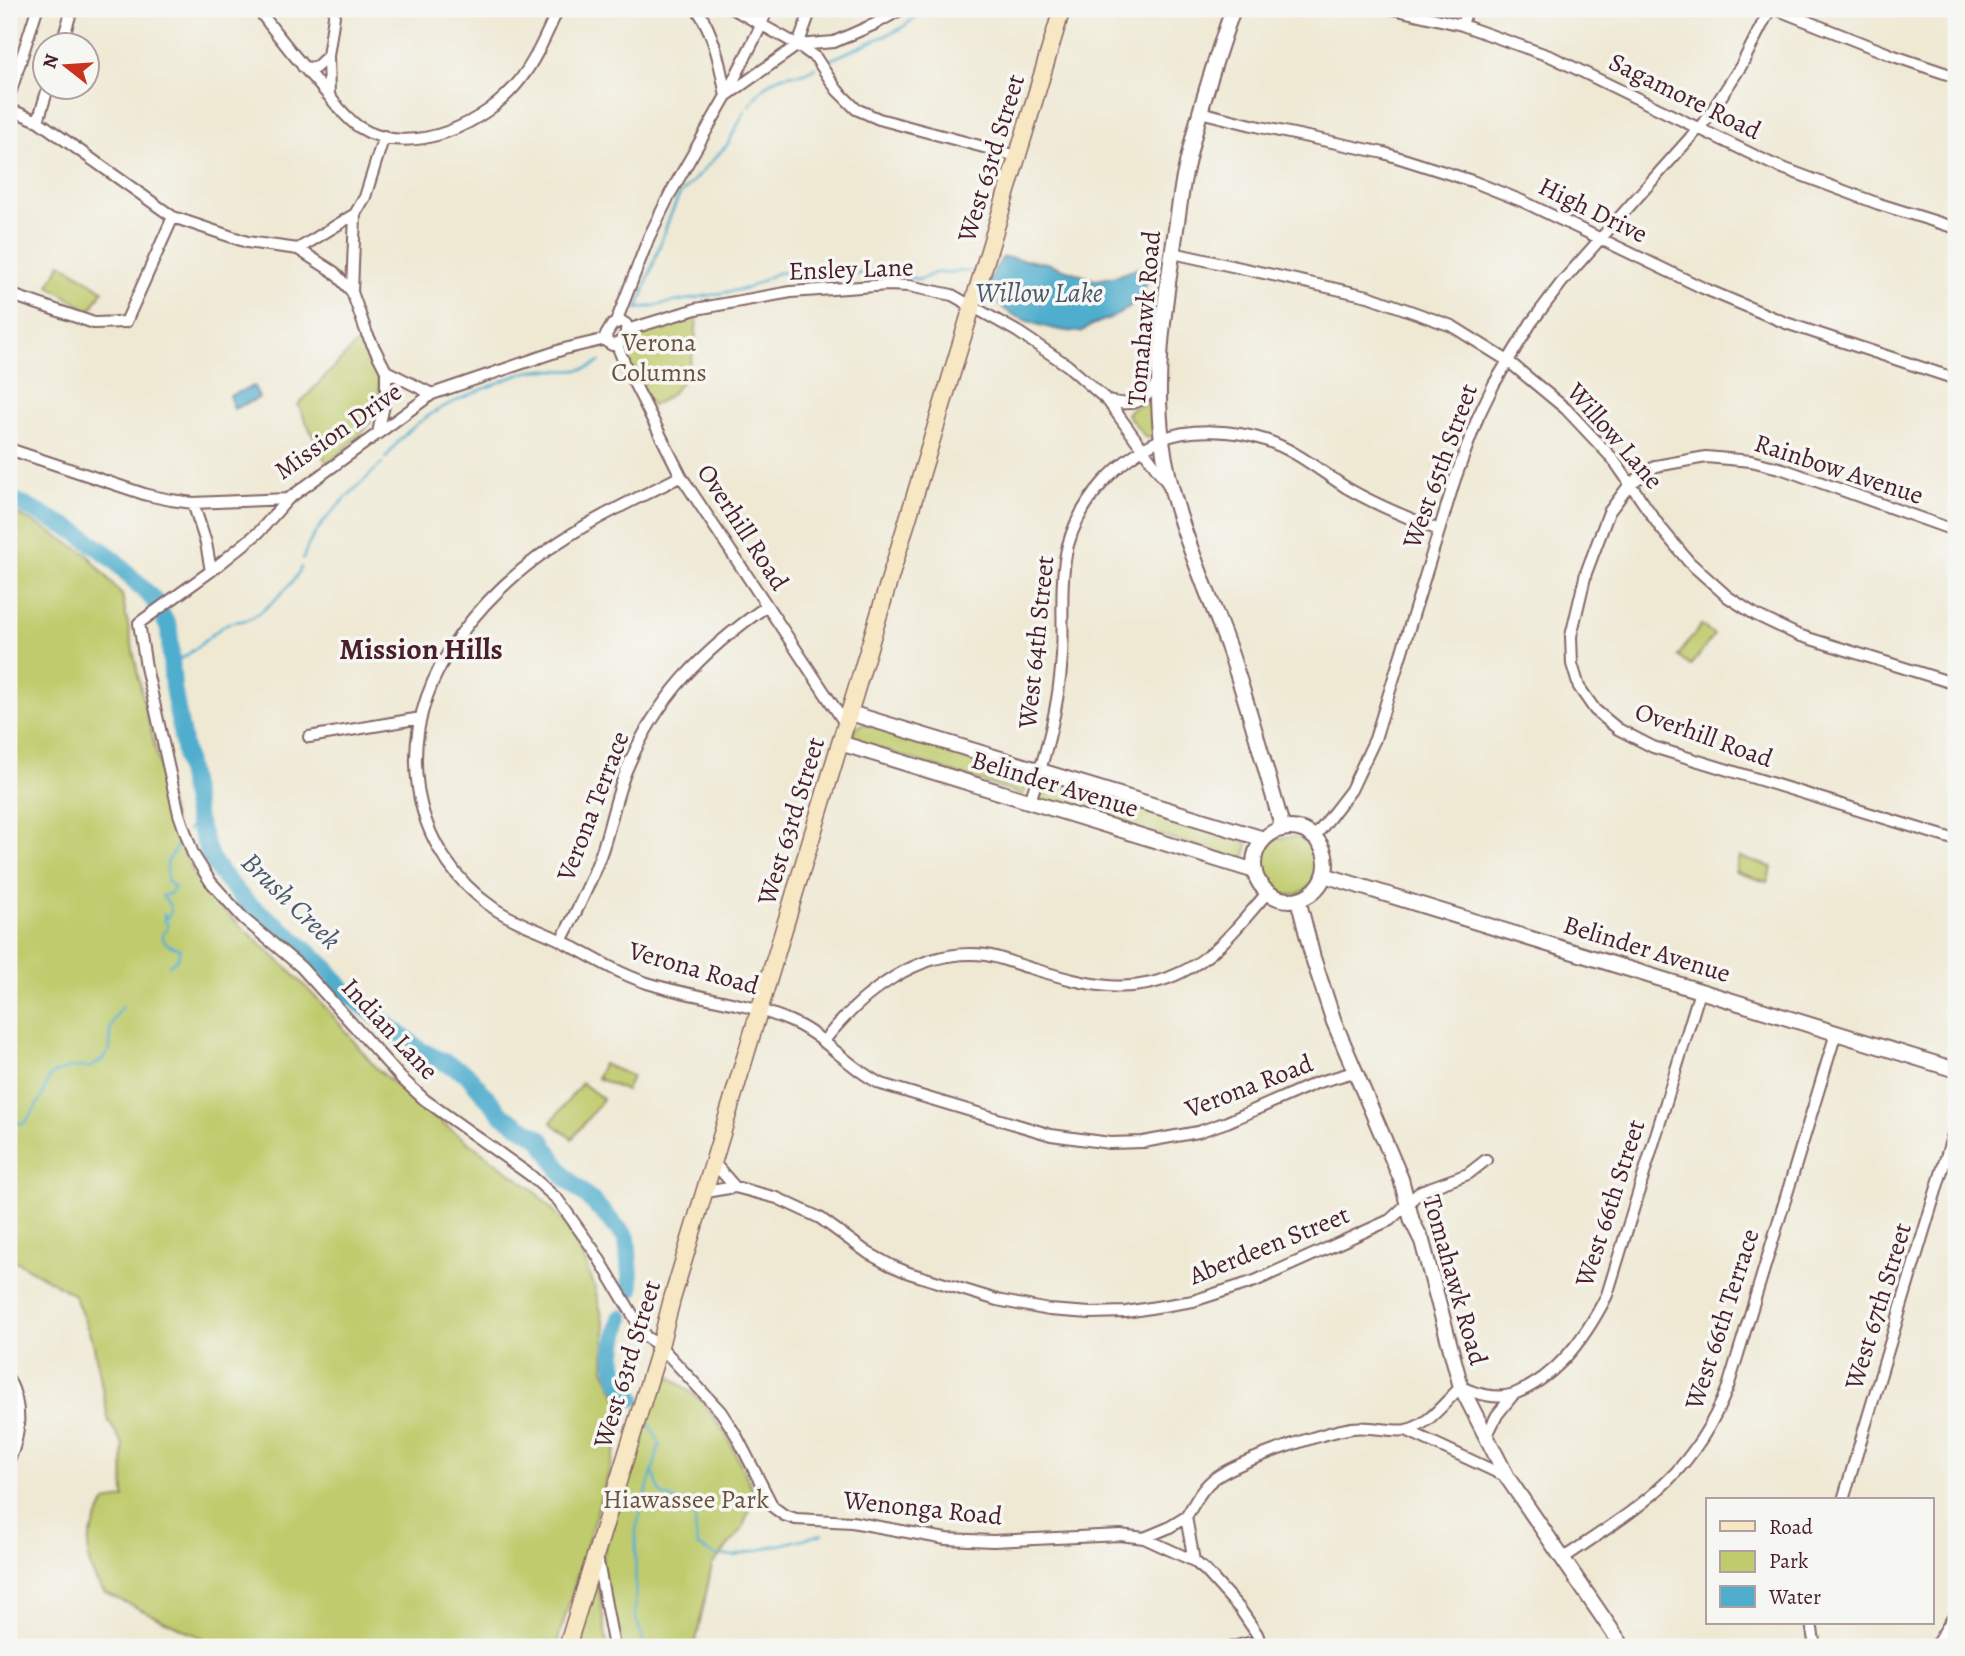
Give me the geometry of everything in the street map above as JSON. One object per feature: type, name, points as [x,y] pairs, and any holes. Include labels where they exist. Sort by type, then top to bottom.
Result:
[{"type":"main road","name":"West 63rd Street","points":[[567,1647],[1062,9]]},
{"type":"street","points":[[9,97],[37,9]]},
{"type":"street","points":[[65,32],[72,9]]},
{"type":"street","points":[[258,9],[303,67],[360,128],[403,139],[430,136],[468,124],[490,110],[522,78],[558,9]]},
{"type":"street","points":[[329,96],[328,56],[335,9]]},
{"type":"street","points":[[696,9],[710,33],[719,57],[726,96]]},
{"type":"street","points":[[733,9],[816,58],[837,89],[856,109],[879,119],[1017,156]]},
{"type":"street","points":[[616,322],[624,322],[624,338],[617,345],[609,344],[606,339],[608,330],[616,322],[649,237],[670,194],[726,96],[767,9]]},
{"type":"street","points":[[798,45],[811,9]]},
{"type":"street","points":[[726,96],[798,45],[834,42],[902,9]]},
{"type":"street","name":"Tomahawk Road","points":[[1233,9],[1200,112],[1183,183],[1166,292],[1159,382],[1161,439],[1171,488],[1242,687],[1283,829]]},
{"type":"street","name":"Sagamore Road","points":[[1393,9],[1462,25],[1552,57],[1698,129],[1816,181],[1956,228]]},
{"type":"street","points":[[1462,25],[1467,9]]},
{"type":"street","name":"West 65th Street","points":[[1314,838],[1338,809],[1366,762],[1376,739],[1464,451],[1478,416],[1508,361],[1546,303],[1706,120],[1741,66],[1770,9]]},
{"type":"street","points":[[1776,9],[1881,51],[1956,77]]},
{"type":"street","points":[[303,67],[316,68],[328,56]]},
{"type":"street","points":[[38,121],[44,102]]},
{"type":"street","points":[[9,109],[38,121],[173,217],[247,242],[298,249],[334,272],[352,292]]},
{"type":"street","name":"High Drive","points":[[1200,112],[1352,145],[1433,167],[1522,201],[1703,288],[1786,323],[1956,379]]},
{"type":"street","points":[[378,433],[386,396],[386,371],[367,334],[352,292],[355,215],[365,197],[384,136]]},
{"type":"street","points":[[298,249],[355,215]]},
{"type":"street","points":[[9,294],[94,323],[126,322],[173,217]]},
{"type":"street","name":"Willow Lane","points":[[1173,253],[1343,290],[1399,306],[1452,326],[1508,361],[1576,418],[1613,459],[1689,562],[1728,597],[1756,615],[1798,635],[1956,684]]},
{"type":"street","name":"Ensley Lane","points":[[626,330],[679,314],[746,299],[842,287],[909,286],[952,295],[1028,338],[1067,365],[1108,401],[1171,488]]},
{"type":"street","name":"Mission Drive","points":[[9,449],[146,495],[193,503],[288,499],[432,394],[564,349],[606,339]]},
{"type":"street","name":"Overhill Road","points":[[617,345],[681,476],[767,606],[848,719]]},
{"type":"street","points":[[386,371],[432,394]]},
{"type":"street","points":[[1108,401],[1127,405],[1143,400],[1159,382]]},
{"type":"street","points":[[1161,439],[1204,432],[1227,432],[1266,440],[1289,449],[1368,500],[1439,530]]},
{"type":"street","name":"West 64th Street","points":[[1030,802],[1052,728],[1061,675],[1063,570],[1069,542],[1080,514],[1116,469],[1161,439]]},
{"type":"street","name":"Rainbow Avenue","points":[[1630,484],[1656,466],[1680,461],[1706,457],[1751,461],[1783,469],[1956,531]]},
{"type":"street","name":"Verona Road","points":[[681,476],[584,526],[542,555],[507,584],[462,632],[443,659],[434,677],[421,718],[415,773],[419,797],[434,841],[461,881],[497,910],[613,969],[648,983],[729,1001],[792,1021],[823,1042],[864,1076],[905,1092],[1051,1135],[1110,1143],[1143,1142],[1198,1132],[1316,1083],[1354,1072]]},
{"type":"street","name":"Overhill Road","points":[[1630,484],[1609,512],[1597,542],[1580,597],[1572,636],[1574,675],[1579,688],[1595,710],[1618,729],[1653,747],[1956,840]]},
{"type":"street","name":"Indian Lane","points":[[288,499],[259,532],[165,606],[139,623],[146,667],[179,814],[193,854],[223,898],[301,967],[401,1078],[425,1100],[530,1175],[558,1200],[595,1252],[646,1337],[660,1346]]},
{"type":"street","points":[[193,503],[211,571]]},
{"type":"street","name":"Verona Terrace","points":[[561,941],[597,867],[626,772],[651,720],[695,663],[729,633],[767,606]]},
{"type":"street","points":[[309,737],[421,718]]},
{"type":"street","points":[[848,719],[1264,839]]},
{"type":"street","name":"Belinder Avenue","points":[[840,743],[1255,871]]},
{"type":"street","points":[[1283,829],[1305,831],[1314,838],[1324,855],[1324,875],[1318,886],[1310,894],[1298,899],[1287,900],[1268,892],[1257,879],[1254,860],[1264,839],[1283,829]]},
{"type":"street","name":"Belinder Avenue","points":[[1324,875],[1956,1070]]},
{"type":"street","points":[[823,1042],[844,1017],[886,983],[921,963],[943,956],[986,955],[1094,985],[1133,987],[1155,983],[1181,973],[1206,958],[1268,892]]},
{"type":"street","name":"Tomahawk Road","points":[[1298,899],[1322,987],[1354,1072],[1401,1179],[1412,1221],[1422,1241],[1461,1387],[1507,1477],[1623,1647]]},
{"type":"street","name":"West 66th Street","points":[[1486,1437],[1497,1415],[1513,1395],[1540,1379],[1567,1355],[1596,1317],[1607,1295],[1700,991]]},
{"type":"street","name":"West 66th Terrace","points":[[1562,1559],[1670,1481],[1692,1455],[1717,1415],[1728,1387],[1836,1033]]},
{"type":"street","name":"West 67th Street","points":[[1844,1498],[1956,1124]]},
{"type":"street","name":"Aberdeen Street","points":[[705,1192],[735,1187],[777,1198],[803,1208],[868,1253],[909,1273],[1018,1305],[1090,1313],[1126,1312],[1168,1307],[1226,1292],[1390,1220],[1421,1191],[1468,1174],[1486,1160]]},
{"type":"street","points":[[714,1163],[735,1187]]},
{"type":"street","name":"Wenonga Road","points":[[660,1346],[721,1412],[744,1449],[764,1493],[773,1507],[784,1515],[806,1520],[852,1521],[920,1535],[972,1541],[1097,1535],[1144,1538],[1194,1561],[1240,1609],[1264,1647]]},
{"type":"street","points":[[9,1380],[15,1396],[19,1424],[9,1460]]},
{"type":"street","points":[[1406,1430],[1430,1419],[1461,1387],[1476,1394],[1513,1395]]},
{"type":"street","points":[[1144,1538],[1186,1517],[1205,1487],[1216,1477],[1255,1459],[1354,1427],[1406,1430],[1507,1477]]},
{"type":"street","points":[[1186,1517],[1194,1561]]},
{"type":"street","points":[[596,1551],[614,1647]]},
{"type":"street","points":[[1935,1647],[1956,1613]]},
{"type":"street","points":[[1811,1624],[1815,1647]]},
{"type":"street","points":[[1232,1647],[1248,1643],[1264,1647]]},
{"type":"green space","points":[[61,263],[103,290],[90,311],[49,286]]},
{"type":"green space","name":"Verona Columns","points":[[697,314],[689,367],[671,394],[652,406],[629,364],[627,351],[630,343],[656,326]]},
{"type":"green space","points":[[362,338],[378,379],[380,395],[377,410],[359,436],[327,464],[298,405]]},
{"type":"green space","points":[[1152,401],[1156,435],[1146,438],[1127,414],[1131,409]]},
{"type":"green space","points":[[9,510],[87,554],[122,595],[142,695],[178,839],[196,878],[220,907],[328,1010],[375,1067],[423,1109],[531,1188],[561,1218],[582,1254],[595,1288],[605,1329],[604,1369],[626,1415],[556,1647],[221,1647],[105,1593],[91,1570],[88,1548],[94,1525],[106,1501],[124,1498],[123,1444],[109,1422],[93,1342],[74,1295],[9,1257]]},
{"type":"green space","points":[[1701,625],[1714,635],[1691,666],[1678,656]]},
{"type":"green space","points":[[865,724],[1026,773],[1030,778],[1023,795],[853,740],[854,729]]},
{"type":"green space","points":[[1045,781],[1244,840],[1248,846],[1243,860],[1039,799]]},
{"type":"green space","points":[[1289,837],[1300,839],[1313,850],[1318,866],[1316,877],[1305,890],[1289,895],[1278,893],[1265,882],[1260,866],[1262,855],[1273,842]]},
{"type":"green space","points":[[1739,857],[1772,867],[1767,882],[1735,872]]},
{"type":"green space","points":[[603,1064],[632,1076],[626,1091],[597,1078]]},
{"type":"green space","points":[[582,1083],[603,1099],[572,1139],[551,1122]]},
{"type":"green space","name":"Hiawassee Park","points":[[667,1374],[703,1402],[727,1436],[755,1494],[742,1530],[712,1565],[695,1646],[697,1647],[623,1647],[615,1634],[601,1562],[655,1380]]},
{"type":"green space","points":[[594,1584],[598,1585],[607,1643],[605,1647],[580,1647],[576,1641]]},
{"type":"water","name":"Willow Lake","points":[[1003,257],[1047,263],[1095,280],[1113,277],[1147,265],[1153,268],[1148,281],[1126,309],[1081,332],[1042,326],[1002,307],[993,298],[990,283]]},
{"type":"water","points":[[254,386],[259,398],[234,409],[229,396]]},
{"type":"waterway","points":[[830,60],[900,29],[927,9]]},
{"type":"waterway","points":[[749,106],[759,92],[772,81],[783,76],[802,74],[815,67]]},
{"type":"waterway","points":[[638,308],[679,196],[727,145],[745,111]]},
{"type":"waterway","points":[[637,309],[748,288],[777,273],[792,272],[818,277],[869,273],[903,275],[919,280],[935,273],[972,271]]},
{"type":"waterway","points":[[386,458],[406,433],[418,423],[457,400],[526,372],[585,369],[600,361]]},
{"type":"waterway","points":[[303,559],[315,533],[325,520],[382,463]]},
{"type":"waterway","name":"Brush Creek","points":[[9,498],[75,531],[111,557],[153,599],[169,628],[173,687],[197,820],[210,857],[222,875],[248,904],[277,925],[325,967],[342,988],[361,1004],[420,1050],[466,1073],[501,1114],[541,1139],[563,1175],[627,1238],[631,1289]]},
{"type":"waterway","points":[[171,662],[191,652],[225,625],[246,620],[260,612],[285,589],[301,567]]},
{"type":"waterway","points":[[188,830],[197,820]]},
{"type":"waterway","points":[[169,965],[178,958],[180,949],[164,941],[162,934],[167,930],[168,924],[164,922],[164,914],[167,919],[171,912],[169,904],[162,896],[175,888],[167,881],[167,863],[182,838]]},
{"type":"waterway","points":[[9,1125],[15,1122],[23,1124],[39,1102],[49,1076],[69,1068],[91,1067],[102,1060],[110,1049],[113,1020],[123,1006]]},
{"type":"waterway","points":[[9,1135],[9,1149]]},
{"type":"waterway","name":"Brush Creek","points":[[621,1318],[614,1351],[615,1370],[624,1388],[633,1398]]},
{"type":"waterway","name":"Brush Creek","points":[[645,1647],[635,1615],[636,1529],[660,1444],[648,1421]]},
{"type":"waterway","points":[[653,1472],[661,1494],[693,1508],[698,1546],[714,1555],[735,1556],[823,1534]]},
{"type":"district","name":"Mission Hills","points":[[421,649]]}]
